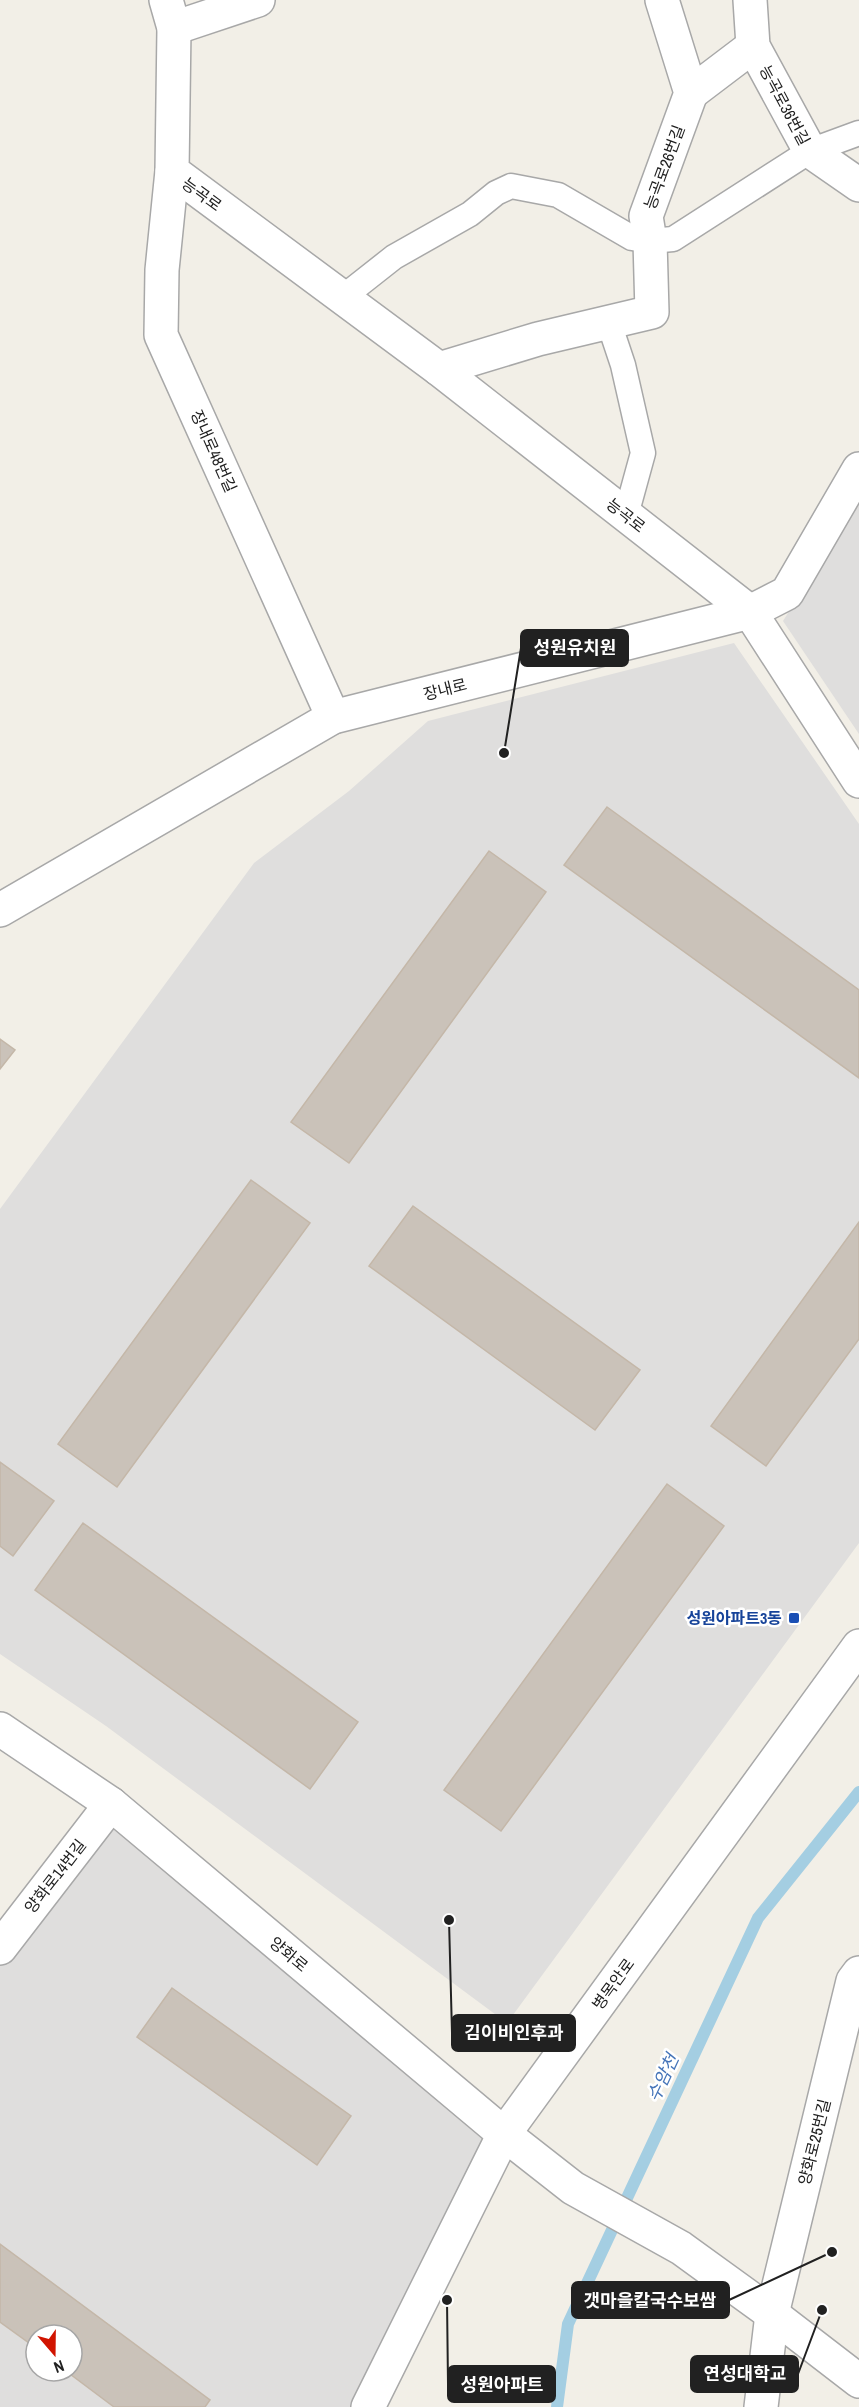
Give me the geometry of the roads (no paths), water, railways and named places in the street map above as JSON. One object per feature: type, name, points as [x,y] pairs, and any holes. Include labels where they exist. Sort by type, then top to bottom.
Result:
[{"type":"street","points":[[170,14],[258,0]]},
{"type":"street","points":[[662,0],[691,93],[753,46]]},
{"type":"street","name":"능곡로36번길","points":[[750,0],[753,46],[810,151],[859,185]]},
{"type":"street","name":"능곡로","points":[[170,14],[172,171],[439,369],[750,612],[859,781]]},
{"type":"street","name":"능곡로26번길","points":[[609,323],[652,312],[650,240],[646,216],[691,93]]},
{"type":"street","name":"장내로48번길","points":[[172,171],[162,270],[161,335],[333,717]]},
{"type":"street","points":[[439,369],[538,339],[609,323]]},
{"type":"street","name":"장내로","points":[[0,910],[333,717],[750,612],[787,593],[859,469]]},
{"type":"street","name":"병목안로","points":[[368,2407],[504,2134],[859,1646]]},
{"type":"street","name":"양화로","points":[[0,1729],[111,1804],[504,2134],[573,2188],[681,2248],[772,2313]]},
{"type":"street","name":"양화로14번길","points":[[0,1948],[111,1804]]},
{"type":"street","name":"양화로25번길","points":[[761,2407],[772,2313],[853,1981],[859,1973]]},
{"type":"street","points":[[772,2313],[856,2375]]},
{"type":"lane","points":[[342,297],[394,257],[470,214],[496,193],[512,186],[558,195],[632,238],[650,240],[674,238],[810,151],[859,133]]},
{"type":"lane","points":[[609,323],[622,365],[643,453],[626,515]]},
{"type":"waterway","name":"수암천","points":[[557,2407],[568,2324],[758,1918],[859,1792]]},
{"type":"place","name":"성원유치원","points":[[504,753]]},
{"type":"place","name":"성원아파트3동","points":[[794,1618]]},
{"type":"place","name":"김이비인후과","points":[[449,1920]]},
{"type":"place","name":"갯마을칼국수보쌈","points":[[832,2252]]},
{"type":"place","name":"성원아파트","points":[[447,2300]]},
{"type":"place","name":"연성대학교","points":[[822,2310]]}]
